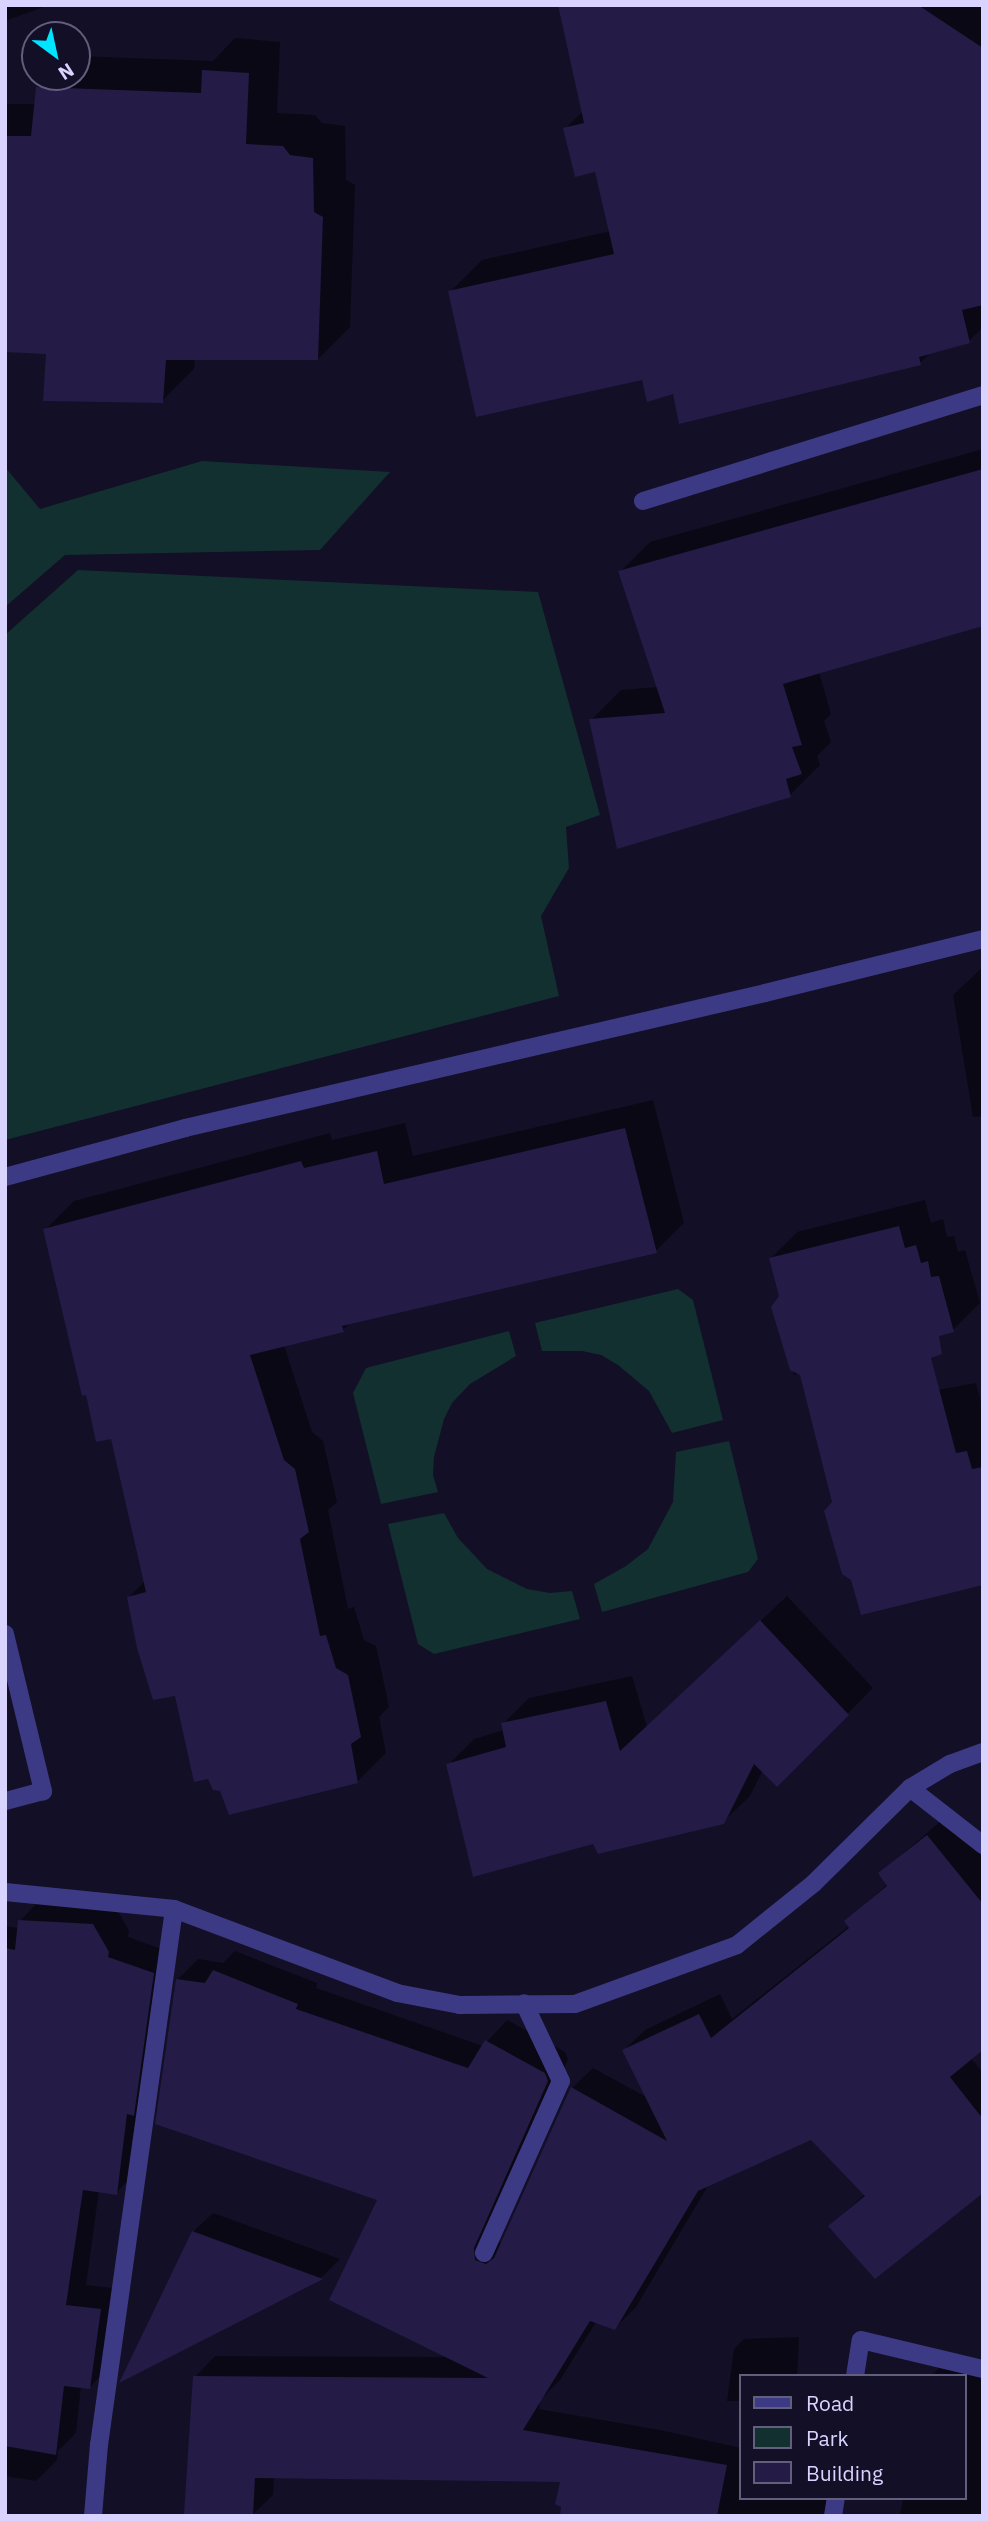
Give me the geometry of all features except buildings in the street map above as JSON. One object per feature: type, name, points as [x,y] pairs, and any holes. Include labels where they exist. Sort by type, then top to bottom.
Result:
[{"type":"street","points":[[643,501],[983,395]]},
{"type":"street","points":[[5,1177],[185,1128],[765,993],[983,939]]},
{"type":"street","points":[[5,1634],[43,1791],[5,1801]]},
{"type":"street","points":[[5,1892],[174,1909],[397,1993],[460,2005],[575,2004],[737,1945],[814,1883],[910,1788],[950,1764],[983,1752]]},
{"type":"street","points":[[910,1788],[983,1845]]},
{"type":"street","points":[[93,2516],[99,2445],[174,1909]]},
{"type":"street","points":[[484,2253],[561,2081],[524,2003]]},
{"type":"street","points":[[855,2374],[861,2340],[983,2369]]},
{"type":"green space","points":[[202,461],[390,472],[320,550],[65,555],[5,607],[5,467],[40,509]]},
{"type":"green space","points":[[78,570],[538,592],[600,815],[566,827],[569,868],[541,916],[559,996],[5,1140],[5,635]]},
{"type":"green space","points":[[678,1289],[693,1300],[723,1420],[672,1433],[649,1391],[618,1365],[601,1355],[582,1351],[542,1351],[535,1323]]},
{"type":"green space","points":[[509,1331],[516,1356],[470,1384],[452,1403],[444,1419],[434,1457],[433,1475],[438,1492],[381,1504],[353,1393],[366,1368]]},
{"type":"green space","points":[[729,1441],[758,1559],[748,1572],[602,1612],[594,1584],[626,1566],[648,1549],[673,1502],[676,1452]]},
{"type":"green space","points":[[444,1513],[458,1538],[487,1569],[527,1589],[550,1593],[572,1591],[580,1619],[434,1654],[418,1644],[388,1524]]}]
